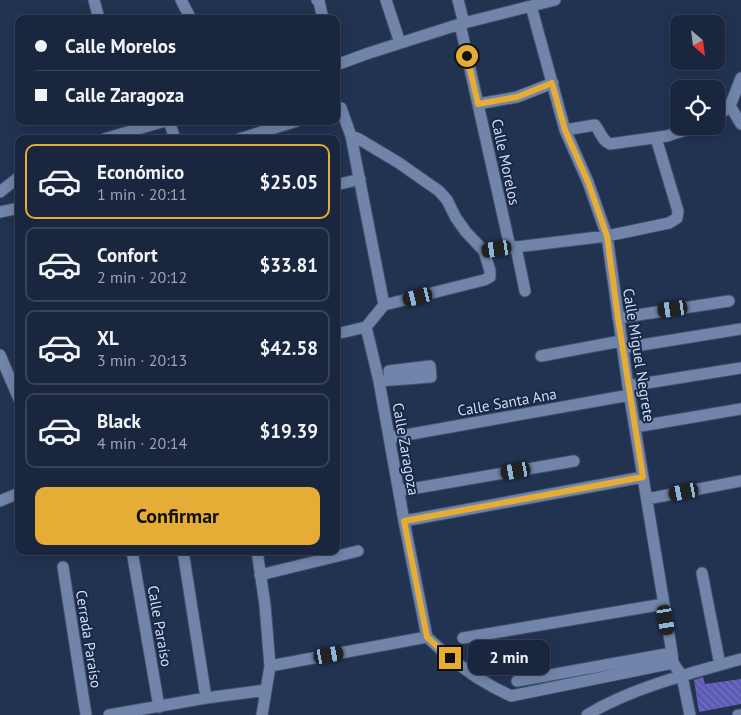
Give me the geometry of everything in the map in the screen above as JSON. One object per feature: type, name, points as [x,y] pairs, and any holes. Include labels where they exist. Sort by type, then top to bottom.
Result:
[{"type":"street","points":[[94,0],[98,15]]},
{"type":"street","points":[[182,0],[189,15]]},
{"type":"street","points":[[317,0],[319,1],[322,15]]},
{"type":"street","points":[[386,0],[400,43]]},
{"type":"street","name":"Calle Morelos","points":[[458,0],[478,104],[525,291]]},
{"type":"street","points":[[340,64],[462,24],[555,0]]},
{"type":"street","name":"Calle Miguel Negrete","points":[[531,6],[565,130],[588,182],[607,236],[629,390],[672,658],[682,676],[690,715]]},
{"type":"street","points":[[725,110],[730,106],[741,78]]},
{"type":"street","points":[[478,104],[517,97],[552,83]]},
{"type":"street","points":[[730,106],[741,124]]},
{"type":"street","points":[[340,111],[352,136],[384,306]]},
{"type":"street","points":[[118,135],[151,125]]},
{"type":"street","points":[[252,135],[283,125]]},
{"type":"street","points":[[565,130],[595,125],[603,139],[610,144],[670,134]]},
{"type":"street","points":[[340,333],[366,327],[384,306],[490,277],[484,251],[466,232],[447,200],[440,192],[399,163],[352,136]]},
{"type":"street","points":[[484,251],[607,236],[669,223],[677,218],[678,212],[656,138]]},
{"type":"street","points":[[340,184],[360,179]]},
{"type":"street","points":[[0,192],[15,180]]},
{"type":"street","points":[[0,212],[15,209]]},
{"type":"street","points":[[618,318],[729,301]]},
{"type":"street","name":"Calle Zaragoza","points":[[366,327],[384,381],[390,438],[427,637]]},
{"type":"street","points":[[541,356],[741,329]]},
{"type":"street","points":[[0,355],[15,390]]},
{"type":"street","name":"Calle Santa Ana","points":[[390,438],[741,368]]},
{"type":"street","points":[[635,427],[741,409]]},
{"type":"street","points":[[399,491],[574,461]]},
{"type":"street","points":[[404,521],[643,477]]},
{"type":"street","points":[[647,498],[741,481]]},
{"type":"street","points":[[0,500],[15,494]]},
{"type":"street","points":[[260,575],[358,551]]},
{"type":"street","name":"Calle Paraíso","points":[[133,555],[159,707]]},
{"type":"street","points":[[184,555],[206,698]]},
{"type":"street","points":[[258,555],[265,605],[270,666],[262,715]]},
{"type":"street","name":"Cerrada Paraíso","points":[[63,567],[86,715]]},
{"type":"street","points":[[702,573],[720,665]]},
{"type":"street","points":[[463,638],[664,604]]},
{"type":"street","points":[[270,666],[427,637],[450,658],[476,677],[511,696],[672,658]]},
{"type":"street","points":[[517,681],[672,658]]},
{"type":"street","points":[[587,715],[602,705],[628,694],[741,659]]},
{"type":"street","points":[[109,715],[206,698],[266,690]]},
{"type":"building","points":[[703,677],[705,684],[741,679],[741,704],[699,712],[694,680]]},
{"type":"route","points":[[450,658],[427,637],[404,521],[643,477],[607,236],[588,182],[565,130],[552,83],[517,97],[478,104],[467,56]]}]
